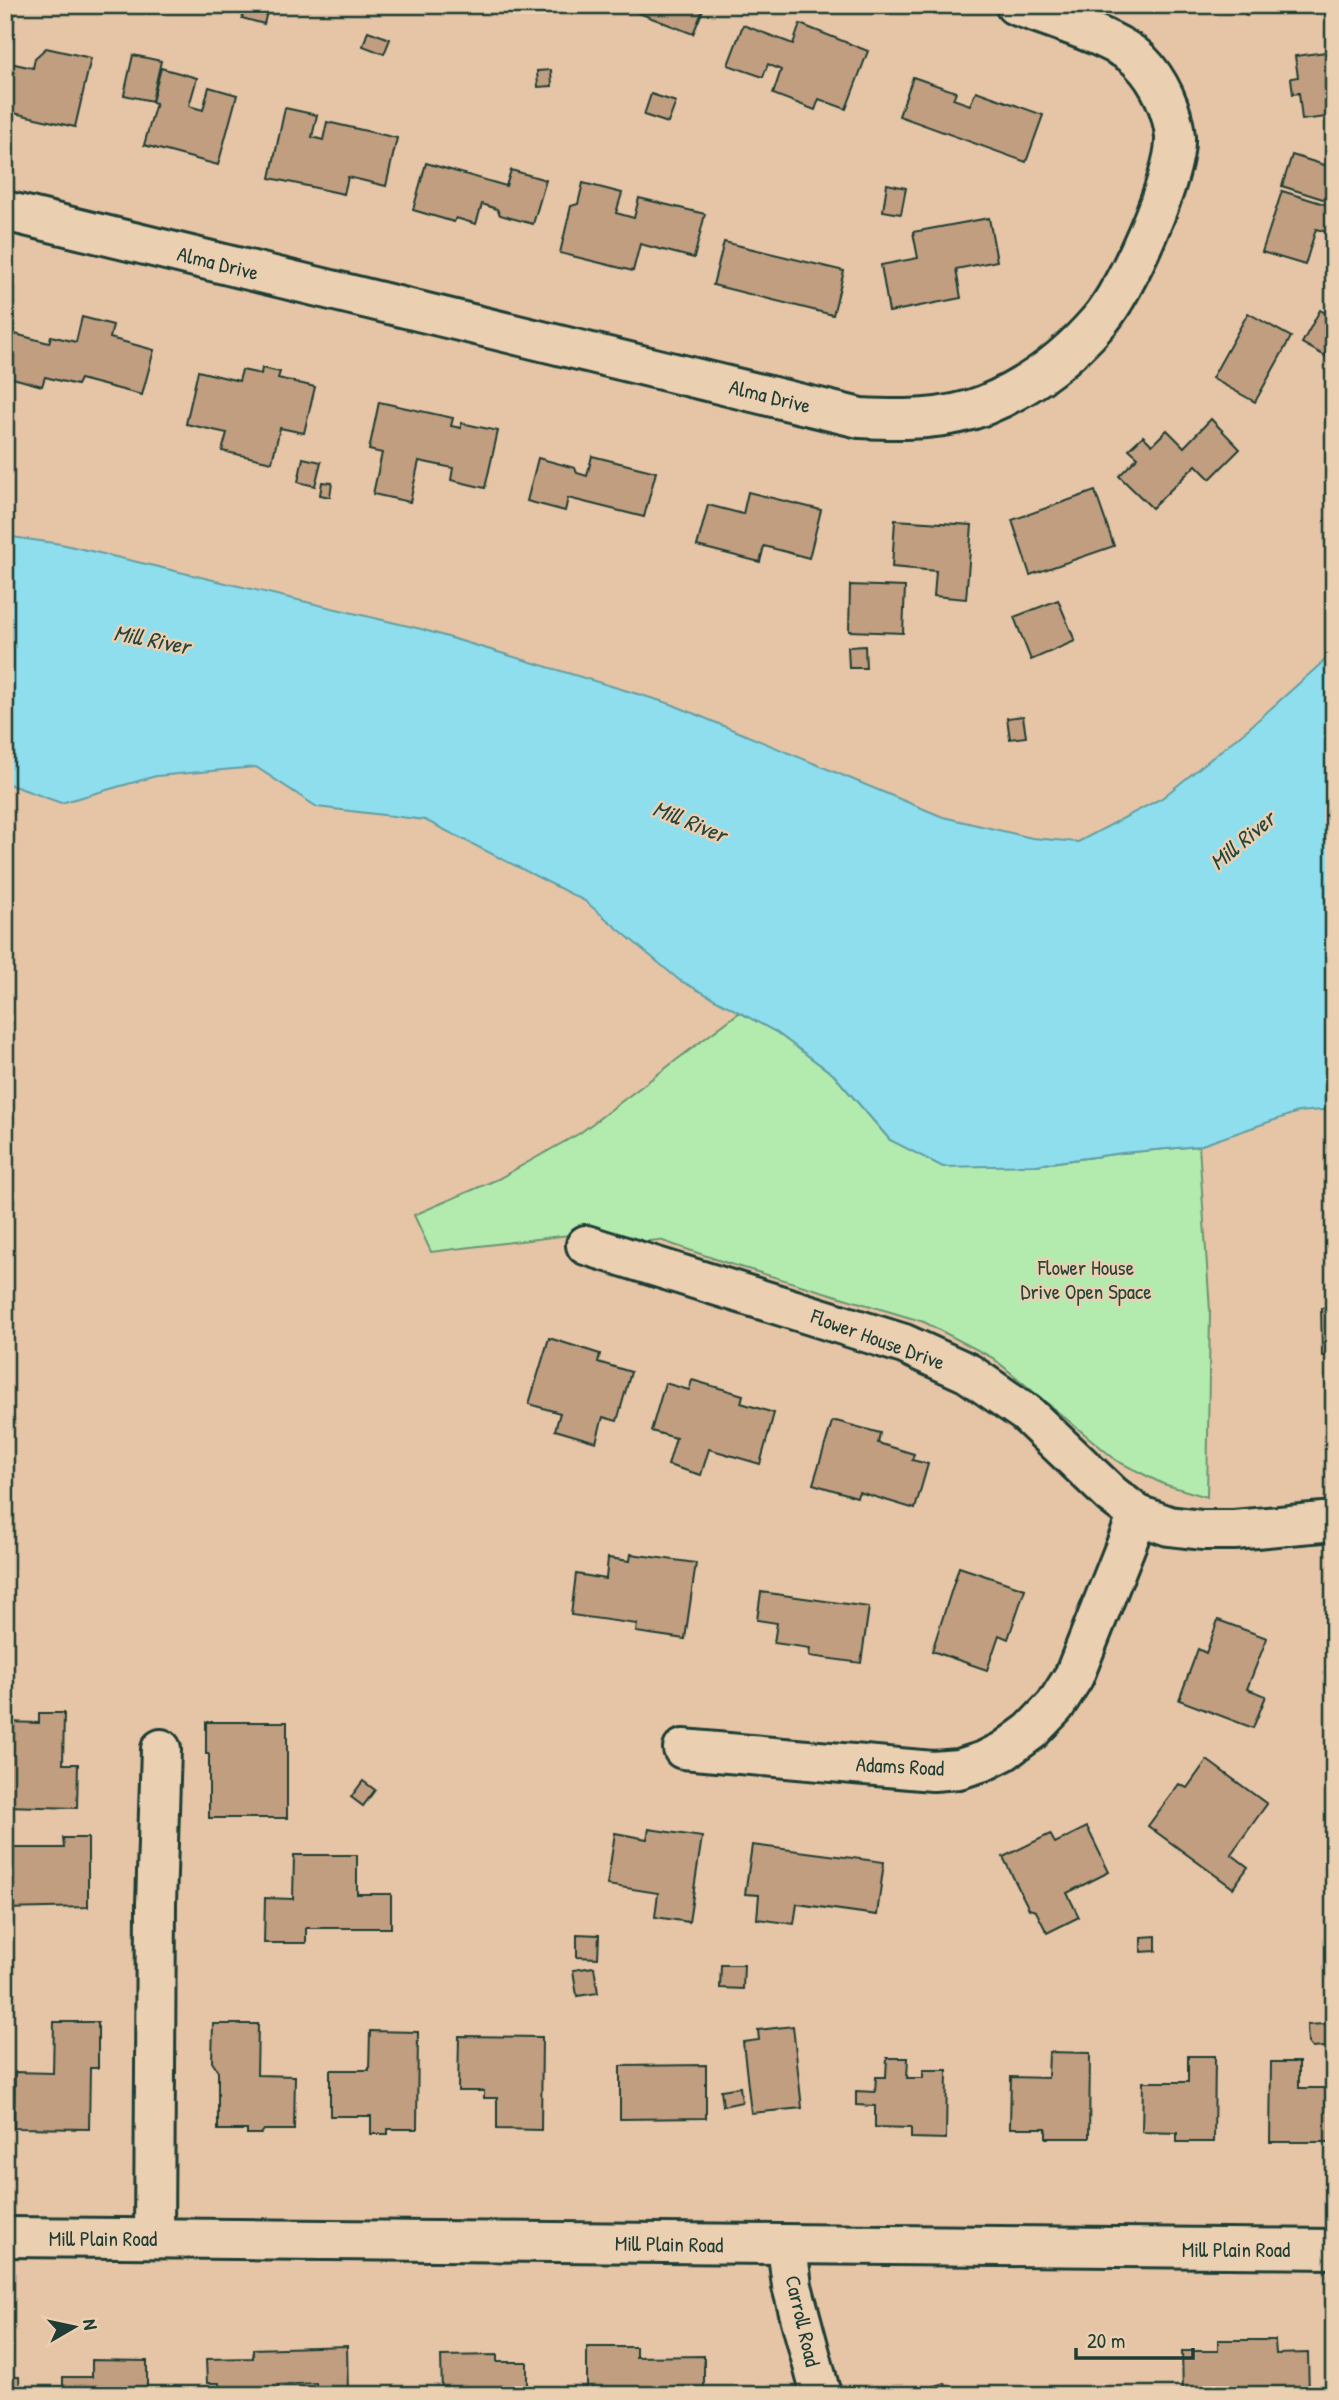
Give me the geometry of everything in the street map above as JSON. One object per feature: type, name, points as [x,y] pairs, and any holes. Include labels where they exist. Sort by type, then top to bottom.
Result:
[{"type":"street","name":"Alma Drive","points":[[5,211],[860,418],[898,420],[951,414],[984,405],[1043,373],[1062,359],[1102,319],[1133,267],[1171,166],[1175,139],[1171,115],[1159,86],[1140,61],[1112,42],[1015,5]]},
{"type":"street","name":"Flower House Drive","points":[[586,1245],[904,1344],[968,1373],[1026,1413],[1112,1495],[1138,1515],[1169,1526],[1202,1530],[1234,1530],[1334,1521]]},
{"type":"street","name":"Adams Road","points":[[683,1749],[933,1771],[959,1769],[1004,1751],[1031,1731],[1055,1706],[1074,1676],[1138,1515]]},
{"type":"street","points":[[154,2238],[156,1904],[161,1749]]},
{"type":"street","name":"Mill Plain Road","points":[[5,2237],[1334,2249]]},
{"type":"street","name":"Carroll Road","points":[[788,2246],[792,2286],[821,2395]]},
{"type":"green space","name":"Flower House Drive Open Space","points":[[740,1012],[776,1032],[834,1075],[890,1140],[1036,1165],[1199,1146],[1210,1311],[1207,1497],[1163,1484],[1117,1461],[993,1358],[924,1322],[660,1240],[627,1243],[569,1235],[431,1252],[414,1215],[498,1179],[580,1133]]},
{"type":"water","name":"Mill River","points":[[5,536],[61,544],[421,629],[671,704],[943,817],[1032,838],[1078,842],[1162,798],[1249,728],[1334,652],[1334,1109],[1298,1112],[1199,1146],[1036,1165],[943,1167],[890,1140],[834,1075],[776,1032],[679,980],[585,901],[425,820],[317,807],[256,767],[156,776],[61,803],[11,785],[5,780]]},
{"type":"building","points":[[246,5],[268,8],[264,24],[242,18]]},
{"type":"building","points":[[618,5],[705,5],[693,34]]},
{"type":"building","points":[[1237,5],[1257,5],[1247,16]]},
{"type":"building","points":[[5,17],[14,19],[5,54]]},
{"type":"building","points":[[800,24],[868,51],[846,109],[819,99],[815,110],[773,94],[781,70],[768,64],[763,77],[728,65],[743,25],[793,44]]},
{"type":"building","points":[[368,31],[390,39],[384,54],[363,46]]},
{"type":"building","points":[[46,48],[91,58],[75,127],[5,111],[5,83],[10,63],[33,68],[35,58]]},
{"type":"building","points":[[1334,51],[1334,116],[1302,120],[1299,93],[1293,94],[1291,78],[1298,77],[1295,56]]},
{"type":"building","points":[[133,55],[161,61],[152,101],[124,95]]},
{"type":"building","points":[[161,68],[197,78],[189,106],[203,110],[209,87],[237,95],[218,165],[144,145],[156,103],[152,102]]},
{"type":"building","points":[[551,70],[552,86],[538,87],[537,71]]},
{"type":"building","points":[[913,77],[956,92],[953,99],[970,105],[976,91],[1043,115],[1026,162],[899,116]]},
{"type":"building","points":[[651,94],[676,102],[668,123],[644,115]]},
{"type":"building","points":[[285,108],[317,115],[312,137],[323,140],[327,122],[397,138],[386,186],[348,177],[344,194],[270,178]]},
{"type":"building","points":[[1292,155],[1334,168],[1326,200],[1282,186]]},
{"type":"building","points":[[426,163],[506,186],[511,170],[546,180],[533,224],[500,215],[497,209],[482,204],[476,224],[456,218],[454,222],[413,210]]},
{"type":"building","points":[[583,183],[622,193],[616,213],[634,218],[639,198],[705,214],[694,258],[640,244],[633,271],[560,253],[571,206],[578,204]]},
{"type":"building","points":[[887,184],[906,188],[901,214],[883,211]]},
{"type":"building","points":[[1282,191],[1334,207],[1334,234],[1316,229],[1305,265],[1262,252]]},
{"type":"building","points":[[989,218],[997,261],[956,269],[961,298],[889,312],[881,265],[918,258],[913,232]]},
{"type":"building","points":[[724,242],[844,271],[833,315],[713,285]]},
{"type":"building","points":[[1320,310],[1334,318],[1334,361],[1302,343]]},
{"type":"building","points":[[1248,313],[1291,337],[1255,402],[1212,378]]},
{"type":"building","points":[[82,317],[113,325],[110,338],[154,350],[142,395],[80,379],[77,385],[45,377],[42,386],[5,376],[15,334],[49,343],[51,336],[76,342]]},
{"type":"building","points":[[262,368],[280,372],[278,378],[315,387],[304,433],[280,428],[272,462],[222,451],[227,433],[186,424],[198,371],[239,381],[242,370],[261,374]]},
{"type":"building","points":[[379,402],[453,418],[451,426],[461,428],[461,423],[498,431],[485,488],[451,480],[453,468],[419,461],[410,502],[373,494],[382,453],[369,450]]},
{"type":"building","points":[[1211,419],[1240,449],[1210,479],[1196,465],[1152,508],[1119,476],[1138,457],[1129,449],[1143,436],[1152,445],[1167,430],[1184,447]]},
{"type":"building","points":[[592,456],[656,472],[644,517],[568,498],[565,511],[527,501],[538,458],[575,468],[577,473],[587,476]]},
{"type":"building","points":[[303,458],[321,462],[315,486],[298,482]]},
{"type":"building","points":[[322,482],[332,483],[330,497],[320,495]]},
{"type":"building","points":[[1095,491],[1114,546],[1030,575],[1012,520]]},
{"type":"building","points":[[748,492],[821,510],[809,558],[764,546],[760,562],[697,546],[708,505],[743,514]]},
{"type":"building","points":[[895,520],[972,525],[966,599],[934,596],[936,571],[892,567]]},
{"type":"building","points":[[850,585],[905,587],[903,633],[849,631]]},
{"type":"building","points":[[1058,600],[1075,641],[1031,660],[1014,617]]},
{"type":"building","points":[[865,646],[866,668],[849,668],[848,647]]},
{"type":"building","points":[[1023,716],[1026,737],[1010,739],[1007,718]]},
{"type":"building","points":[[1334,1307],[1334,1355],[1322,1356],[1321,1308]]},
{"type":"building","points":[[549,1338],[600,1354],[598,1362],[631,1372],[617,1421],[603,1417],[596,1442],[555,1430],[560,1413],[529,1404]]},
{"type":"building","points":[[692,1380],[743,1395],[741,1403],[774,1413],[760,1464],[709,1449],[701,1475],[668,1465],[676,1438],[651,1431],[665,1383],[689,1390]]},
{"type":"building","points":[[832,1422],[880,1433],[878,1443],[914,1454],[912,1460],[928,1464],[915,1509],[859,1492],[857,1497],[813,1484]]},
{"type":"building","points":[[631,1554],[696,1563],[685,1639],[636,1632],[637,1624],[571,1615],[576,1574],[606,1579],[608,1558],[630,1561]]},
{"type":"building","points":[[959,1567],[1025,1589],[1008,1639],[999,1635],[987,1670],[932,1651]]},
{"type":"building","points":[[761,1592],[869,1607],[861,1663],[809,1656],[810,1648],[774,1643],[777,1623],[757,1620]]},
{"type":"building","points":[[1218,1620],[1267,1638],[1247,1689],[1266,1696],[1253,1728],[1179,1700],[1198,1649],[1206,1653]]},
{"type":"building","points":[[39,1713],[64,1713],[63,1764],[78,1764],[77,1808],[5,1806],[5,1722],[39,1723]]},
{"type":"building","points":[[206,1722],[287,1722],[287,1818],[209,1818]]},
{"type":"building","points":[[1207,1760],[1267,1804],[1231,1854],[1248,1867],[1233,1888],[1148,1826],[1179,1784],[1187,1788]]},
{"type":"building","points":[[363,1781],[375,1790],[363,1806],[351,1797]]},
{"type":"building","points":[[1087,1827],[1109,1872],[1067,1893],[1079,1917],[1047,1933],[1036,1911],[1029,1909],[1003,1857],[1050,1834],[1055,1843]]},
{"type":"building","points":[[649,1829],[702,1837],[689,1922],[655,1917],[658,1893],[607,1885],[615,1833],[647,1839]]},
{"type":"building","points":[[63,1838],[88,1838],[88,1907],[5,1909],[5,1848],[64,1848]]},
{"type":"building","points":[[752,1845],[884,1862],[877,1915],[797,1904],[794,1924],[757,1919],[759,1895],[745,1894]]},
{"type":"building","points":[[294,1855],[357,1855],[357,1894],[391,1894],[391,1928],[306,1928],[306,1943],[264,1943],[265,1898],[293,1899]]},
{"type":"building","points":[[577,1934],[599,1935],[598,1958],[577,1957]]},
{"type":"building","points":[[1156,1936],[1156,1951],[1141,1952],[1141,1937]]},
{"type":"building","points":[[721,1965],[744,1965],[743,1989],[720,1988]]},
{"type":"building","points":[[594,1967],[598,1993],[577,1996],[573,1970]]},
{"type":"building","points":[[54,2022],[98,2022],[98,2068],[90,2068],[89,2129],[14,2128],[15,2072],[53,2073]]},
{"type":"building","points":[[213,2024],[258,2024],[257,2075],[295,2076],[294,2130],[264,2130],[261,2134],[247,2134],[247,2130],[218,2130],[218,2071],[212,2062]]},
{"type":"building","points":[[1325,2024],[1331,2030],[1332,2042],[1325,2047],[1312,2048],[1308,2043],[1307,2025]]},
{"type":"building","points":[[793,2026],[802,2108],[751,2113],[743,2042],[759,2040],[758,2030]]},
{"type":"building","points":[[370,2031],[418,2032],[417,2129],[388,2129],[388,2134],[371,2134],[371,2116],[330,2116],[330,2070],[369,2070]]},
{"type":"building","points":[[459,2036],[542,2037],[541,2130],[497,2129],[497,2098],[484,2098],[484,2091],[458,2091]]},
{"type":"building","points":[[1049,2052],[1090,2053],[1089,2138],[1046,2138],[1046,2128],[1010,2128],[1011,2077],[1048,2078]]},
{"type":"building","points":[[1188,2056],[1215,2056],[1214,2142],[1177,2142],[1177,2133],[1142,2132],[1143,2082],[1188,2082]]},
{"type":"building","points":[[887,2058],[908,2058],[907,2078],[923,2078],[923,2070],[947,2070],[946,2139],[911,2138],[911,2128],[875,2127],[875,2106],[856,2105],[856,2091],[875,2092],[876,2077],[886,2077]]},
{"type":"building","points":[[1271,2062],[1299,2062],[1299,2088],[1333,2088],[1334,2082],[1334,2142],[1270,2142]]},
{"type":"building","points":[[706,2065],[706,2118],[620,2119],[620,2066]]},
{"type":"building","points":[[740,2087],[742,2102],[723,2106],[721,2090]]},
{"type":"building","points":[[1218,2340],[1275,2340],[1276,2354],[1308,2353],[1309,2395],[1183,2393],[1182,2351],[1218,2351]]},
{"type":"building","points":[[347,2346],[348,2392],[317,2393],[316,2383],[278,2385],[278,2395],[220,2395],[219,2383],[207,2383],[206,2359],[253,2358],[253,2349]]},
{"type":"building","points":[[587,2347],[636,2347],[636,2357],[704,2356],[704,2395],[587,2395]]},
{"type":"building","points":[[497,2355],[497,2362],[527,2362],[527,2387],[544,2387],[544,2395],[442,2394],[441,2356]]},
{"type":"building","points":[[92,2360],[147,2361],[147,2395],[63,2395],[63,2377],[92,2377]]},
{"type":"building","points":[[5,2377],[19,2377],[20,2395],[5,2395]]},
{"type":"building","points":[[945,2383],[949,2395],[917,2395],[916,2392]]}]
